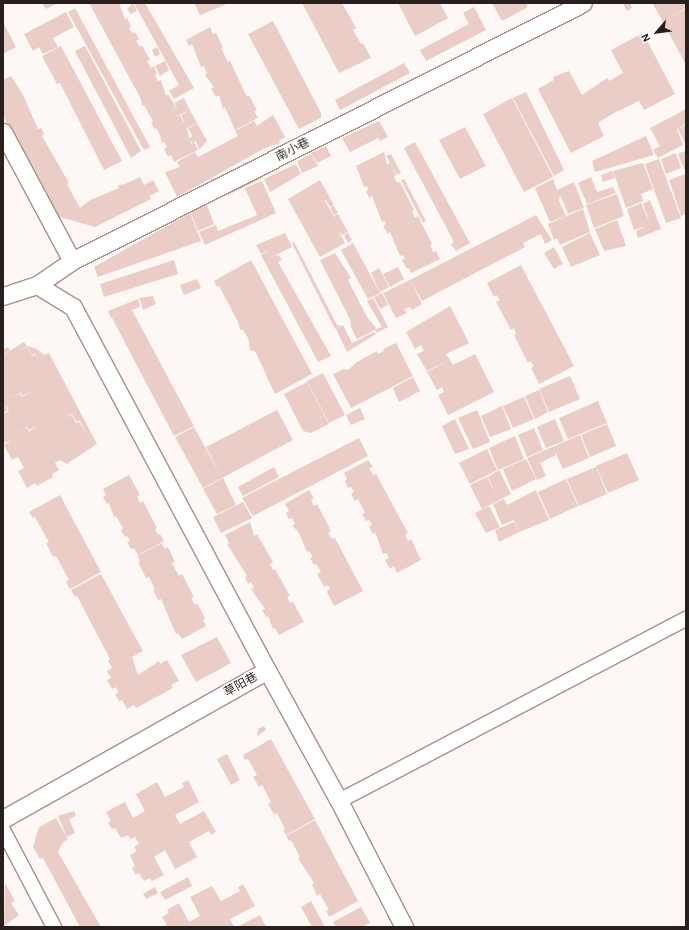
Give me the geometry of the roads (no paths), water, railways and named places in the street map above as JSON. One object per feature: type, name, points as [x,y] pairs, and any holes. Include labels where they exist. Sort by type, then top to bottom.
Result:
[{"type":"street","name":"南小巷","points":[[3,296],[37,285],[72,261],[583,3]]},
{"type":"street","points":[[3,132],[72,261]]},
{"type":"street","points":[[37,285],[73,307],[266,670]]},
{"type":"street","points":[[339,801],[686,618]]},
{"type":"street","name":"草阳巷","points":[[3,819],[266,670],[339,801],[404,927]]},
{"type":"street","points":[[3,830],[54,927]]}]
